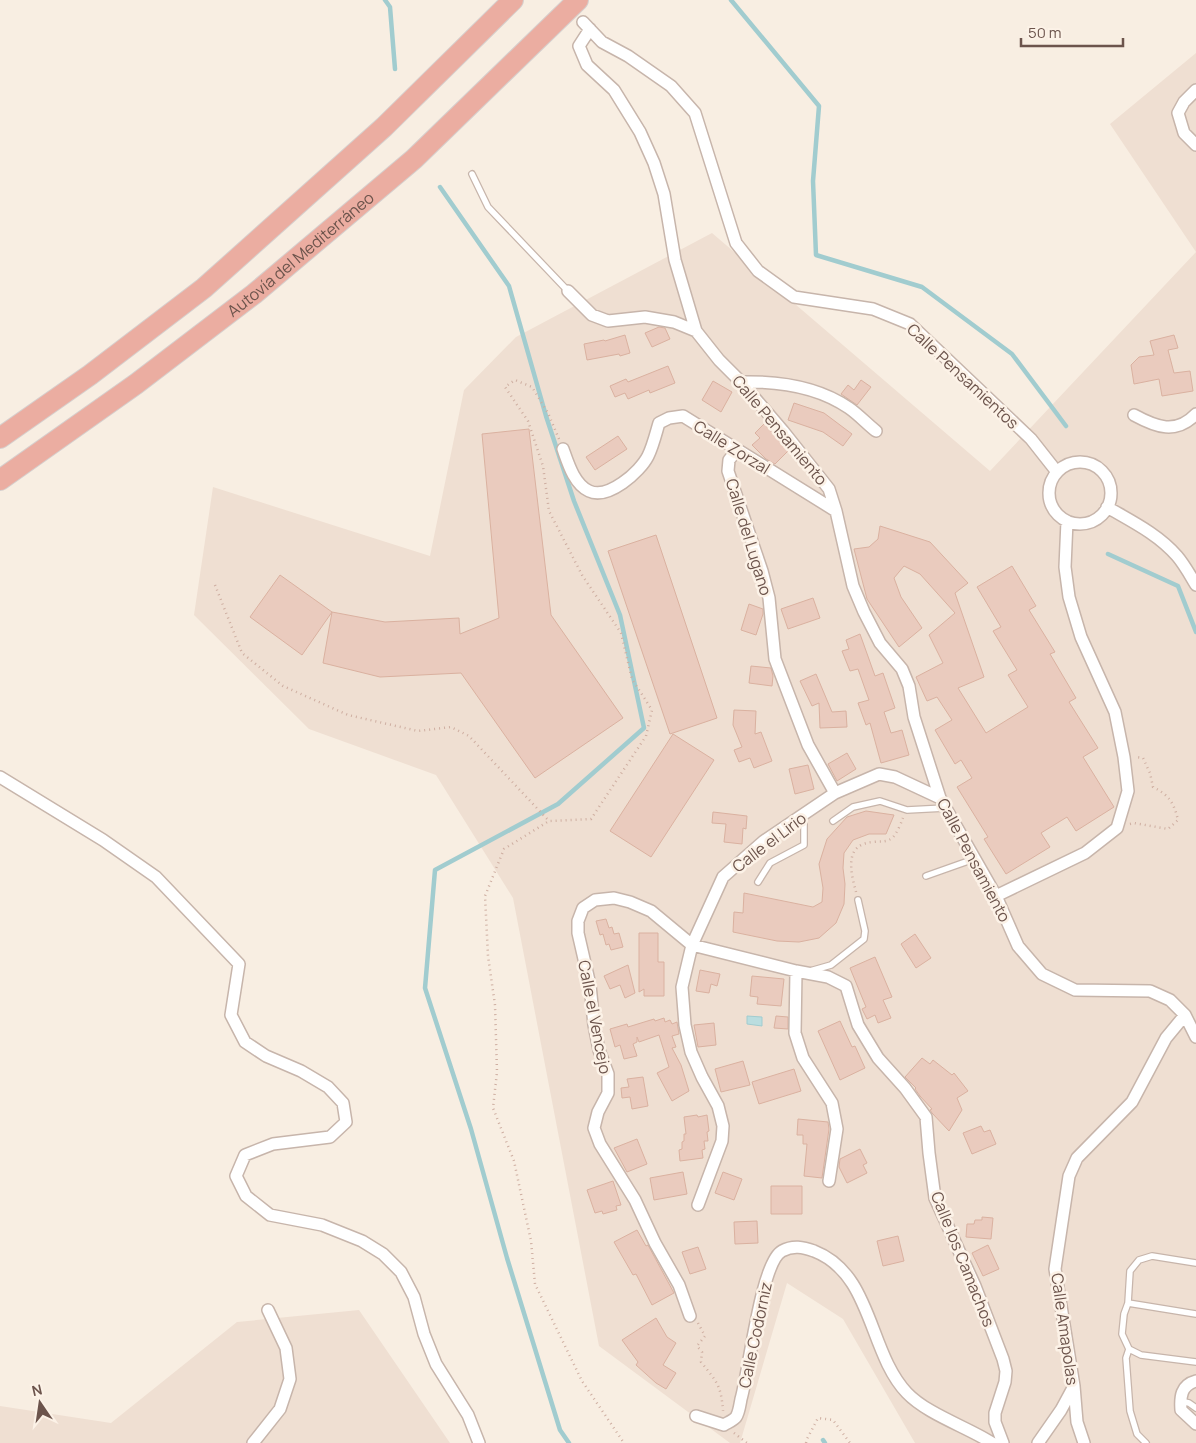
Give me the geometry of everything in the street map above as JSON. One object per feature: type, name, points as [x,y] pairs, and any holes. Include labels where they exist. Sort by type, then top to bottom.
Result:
[{"type":"highway","points":[[0,438],[90,375],[204,288],[384,127],[513,0]]},
{"type":"highway","name":"Autovía del Mediterráneo","points":[[0,480],[136,384],[254,294],[414,160],[578,0]]},
{"type":"street","name":"Calle Pensamiento","points":[[586,26],[579,46],[587,66],[614,90],[640,132],[654,163],[664,194],[676,260],[696,331],[719,360],[741,382],[829,489],[836,511],[853,586],[880,643],[902,669],[909,686],[914,717],[943,803],[996,896],[1018,946],[1042,974],[1075,990],[1150,991],[1170,1000],[1185,1014],[1196,1037]]},
{"type":"street","name":"Calle Pensamientos","points":[[586,26],[602,42],[628,56],[671,86],[695,113],[736,243],[758,271],[794,297],[873,309],[910,324],[1031,439],[1057,472]]},
{"type":"street","points":[[1196,90],[1184,102],[1178,113],[1184,132],[1196,145]]},
{"type":"street","points":[[568,291],[592,315],[608,321],[645,317],[674,322],[696,331]]},
{"type":"street","points":[[741,382],[765,381],[787,383],[811,390],[849,408],[876,431]]},
{"type":"street","points":[[1134,415],[1154,426],[1170,428],[1191,419],[1196,414]]},
{"type":"street","name":"Calle Zorzal","points":[[563,449],[568,464],[578,482],[590,492],[603,492],[618,485],[635,473],[648,456],[659,423],[670,418],[683,416],[836,511]]},
{"type":"street","name":"Calle del Lugano","points":[[737,450],[729,460],[728,471],[762,571],[769,598],[775,659],[808,745],[835,793]]},
{"type":"street","points":[[1077,462],[1096,467],[1104,474],[1109,484],[1110,497],[1107,508],[1101,516],[1092,522],[1077,524],[1066,521],[1050,504],[1051,481],[1057,472],[1066,465],[1077,462]]},
{"type":"street","points":[[1107,508],[1140,525],[1159,540],[1177,556],[1196,585]]},
{"type":"street","points":[[996,896],[1084,854],[1117,828],[1128,791],[1124,757],[1115,712],[1081,637],[1068,597],[1066,521]]},
{"type":"street","name":"Calle el Lirio","points":[[698,1205],[722,1141],[722,1126],[718,1106],[691,1052],[685,1025],[682,987],[692,944],[723,877],[764,842],[835,793],[879,774],[896,776],[943,803]]},
{"type":"street","points":[[0,777],[103,840],[156,877],[239,964],[231,1015],[245,1042],[266,1056],[301,1070],[328,1087],[343,1102],[346,1122],[330,1137],[273,1144],[245,1155],[236,1176],[246,1196],[270,1215],[322,1225],[362,1241],[383,1254],[402,1272],[414,1297],[424,1334],[436,1364],[468,1415],[479,1443]]},
{"type":"street","name":"Calle el Vencejo","points":[[690,1316],[679,1284],[655,1243],[635,1200],[600,1144],[594,1128],[598,1112],[608,1092],[608,1074],[599,1050],[594,1025],[590,985],[578,933],[578,921],[584,908],[595,900],[614,898],[630,902],[651,911],[692,944]]},
{"type":"street","name":"Calle los Camachos","points":[[692,944],[801,972],[828,977],[846,986],[858,1025],[873,1050],[906,1088],[926,1117],[928,1153],[936,1198],[975,1286],[1006,1371],[1005,1382],[995,1413],[995,1422],[1003,1443]]},
{"type":"street","points":[[801,972],[795,1033],[803,1058],[832,1103],[837,1129],[829,1181]]},
{"type":"street","name":"Calle Amapolas","points":[[1084,1443],[1076,1422],[1074,1386],[1055,1269],[1069,1176],[1077,1158],[1132,1102],[1166,1038],[1185,1014]]},
{"type":"street","name":"Calle Codorniz","points":[[724,1426],[736,1417],[745,1385],[760,1300],[772,1263],[779,1252],[790,1247],[804,1247],[822,1254],[836,1264],[850,1280],[862,1301],[887,1364],[896,1380],[909,1395],[926,1407],[992,1443]]},
{"type":"street","points":[[253,1443],[280,1410],[290,1379],[286,1348],[268,1310]]},
{"type":"street","points":[[1196,1381],[1191,1382],[1182,1390],[1180,1401],[1181,1410],[1196,1424]]},
{"type":"street","points":[[1038,1443],[1061,1410],[1074,1386]]},
{"type":"street","points":[[696,1416],[724,1426]]},
{"type":"lane","points":[[472,174],[488,207],[568,291]]},
{"type":"lane","points":[[833,821],[853,807],[880,801],[907,810],[943,803]]},
{"type":"lane","points":[[758,882],[770,863],[804,845],[804,814]]},
{"type":"lane","points":[[926,876],[974,858]]},
{"type":"lane","points":[[801,972],[831,965],[864,939],[864,926],[858,900]]},
{"type":"lane","points":[[1196,1263],[1152,1256],[1138,1260],[1130,1271],[1128,1303],[1124,1314],[1122,1334],[1129,1349],[1141,1354],[1196,1362]]},
{"type":"lane","points":[[1128,1303],[1196,1314]]},
{"type":"lane","points":[[1129,1349],[1126,1358],[1130,1411],[1137,1434],[1146,1443]]},
{"type":"lane","points":[[1180,1401],[1196,1408]]},
{"type":"path","points":[[563,449],[548,413],[532,386],[515,380],[505,387],[528,421],[543,466],[549,511],[582,575],[621,633],[632,679],[652,710],[646,736],[592,819],[549,822],[504,850],[485,896],[488,956],[495,1005],[496,1072],[492,1108],[514,1161],[531,1242],[535,1284],[582,1381],[624,1443]]},
{"type":"path","points":[[215,585],[242,653],[283,686],[348,715],[418,731],[452,727],[469,736],[549,822]]},
{"type":"path","points":[[1117,828],[1134,823],[1168,829],[1178,820],[1175,806],[1163,792],[1153,786],[1150,773],[1143,758],[1124,757]]},
{"type":"path","points":[[858,900],[851,871],[851,857],[857,848],[870,842],[885,842],[895,836],[907,810]]},
{"type":"path","points":[[690,1316],[700,1324],[705,1336],[697,1346],[702,1352],[701,1362],[722,1393],[724,1426]]},
{"type":"path","points":[[806,1443],[818,1418],[833,1420],[850,1443]]},
{"type":"shaded area","points":[[1196,53],[1196,252],[1110,124]]},
{"type":"shaded area","points":[[712,233],[990,471],[1196,252],[1196,1443],[915,1443],[843,1319],[787,1283],[740,1443],[730,1443],[599,1346],[513,898],[436,775],[309,729],[194,615],[213,487],[430,556],[464,390],[516,337]]},
{"type":"shaded area","points":[[359,1310],[450,1443],[0,1443],[0,1406],[111,1423],[237,1322]]},
{"type":"water","points":[[747,1016],[762,1017],[762,1026],[747,1024]]},
{"type":"building","points":[[659,327],[665,328],[670,339],[652,347],[645,333]]},
{"type":"building","points":[[625,335],[630,353],[587,360],[584,344],[605,341]]},
{"type":"building","points":[[1174,335],[1178,348],[1168,350],[1174,373],[1190,371],[1193,391],[1162,396],[1159,379],[1134,384],[1131,365],[1139,357],[1154,355],[1150,341]]},
{"type":"building","points":[[668,366],[675,383],[650,393],[649,390],[628,399],[625,393],[615,397],[610,386],[626,379],[628,382]]},
{"type":"building","points":[[861,380],[871,387],[857,405],[841,394],[848,385],[854,390]]},
{"type":"building","points":[[713,381],[732,392],[721,412],[702,400]]},
{"type":"building","points":[[794,403],[824,413],[852,434],[843,446],[823,432],[788,420]]},
{"type":"building","points":[[764,424],[789,450],[775,464],[766,459],[752,445],[760,438],[755,433]]},
{"type":"building","points":[[529,429],[551,615],[623,718],[535,778],[461,673],[380,677],[323,663],[332,612],[385,622],[459,618],[460,634],[499,618],[482,434]]},
{"type":"building","points":[[618,436],[627,449],[595,470],[586,457]]},
{"type":"building","points":[[880,526],[930,542],[968,583],[955,593],[984,677],[958,688],[986,733],[1028,707],[1008,675],[1017,670],[993,631],[1001,627],[977,587],[1012,566],[1036,606],[1029,610],[1055,652],[1050,654],[1076,698],[1069,702],[1098,748],[1083,757],[1114,807],[1076,831],[1067,817],[1041,833],[1050,847],[1006,874],[984,839],[988,837],[957,787],[972,778],[961,760],[955,764],[935,730],[952,720],[937,697],[927,701],[916,677],[943,663],[929,635],[955,613],[920,574],[904,566],[894,578],[901,597],[922,628],[899,647],[867,599],[854,549],[869,547],[878,539]]},
{"type":"building","points":[[656,535],[717,718],[670,734],[608,551]]},
{"type":"building","points":[[280,575],[332,612],[302,655],[250,617]]},
{"type":"building","points":[[813,598],[820,618],[788,629],[781,609]]},
{"type":"building","points":[[749,604],[763,609],[756,635],[741,630]]},
{"type":"building","points":[[860,634],[875,676],[883,673],[895,708],[884,712],[891,733],[902,730],[909,755],[881,763],[870,723],[866,725],[858,703],[869,700],[858,669],[850,671],[842,651],[849,649],[846,640]]},
{"type":"building","points":[[751,666],[771,668],[773,676],[772,686],[749,683]]},
{"type":"building","points":[[816,674],[832,712],[846,711],[847,727],[820,728],[819,703],[812,706],[800,681]]},
{"type":"building","points":[[734,710],[756,711],[755,734],[761,732],[772,761],[754,768],[750,758],[739,762],[734,750],[742,747],[733,725]]},
{"type":"building","points":[[673,734],[714,760],[651,857],[610,831]]},
{"type":"building","points":[[847,753],[856,769],[837,781],[828,764]]},
{"type":"building","points":[[808,765],[814,789],[795,794],[789,769]]},
{"type":"building","points":[[866,811],[894,815],[886,834],[869,834],[853,840],[844,853],[844,904],[836,923],[819,938],[799,942],[777,941],[733,932],[734,912],[743,913],[744,893],[813,907],[822,902],[823,888],[819,864],[827,839],[847,817]]},
{"type":"building","points":[[713,812],[747,816],[746,829],[743,828],[742,844],[724,842],[726,824],[712,823]]},
{"type":"building","points":[[606,919],[609,928],[612,927],[614,934],[619,933],[623,947],[611,950],[609,944],[606,945],[603,934],[600,935],[596,921]]},
{"type":"building","points":[[639,933],[658,933],[658,962],[664,962],[664,996],[644,996],[644,989],[639,992]]},
{"type":"building","points":[[915,934],[931,958],[916,968],[901,944]]},
{"type":"building","points":[[875,957],[892,997],[883,1000],[891,1018],[878,1023],[875,1015],[867,1019],[862,1009],[866,1007],[850,968]]},
{"type":"building","points":[[628,965],[635,993],[625,998],[620,985],[610,989],[604,976]]},
{"type":"building","points":[[700,970],[720,974],[717,986],[711,984],[709,993],[696,991]]},
{"type":"building","points":[[752,976],[784,979],[781,1006],[757,1004],[758,997],[750,996]]},
{"type":"building","points":[[776,1016],[788,1017],[788,1029],[774,1028]]},
{"type":"building","points":[[664,1018],[665,1022],[670,1020],[672,1024],[677,1022],[679,1034],[672,1036],[676,1047],[672,1048],[681,1065],[689,1091],[672,1101],[657,1073],[669,1067],[659,1035],[639,1042],[637,1037],[637,1042],[633,1044],[637,1056],[624,1059],[620,1045],[615,1047],[610,1029],[627,1024],[628,1027]]},
{"type":"building","points":[[840,1021],[852,1047],[855,1046],[865,1068],[840,1080],[818,1031]]},
{"type":"building","points":[[714,1023],[716,1045],[698,1047],[694,1025]]},
{"type":"building","points":[[922,1058],[930,1064],[933,1060],[952,1075],[954,1073],[968,1091],[957,1098],[962,1110],[949,1131],[932,1113],[930,1110],[932,1109],[905,1077]]},
{"type":"building","points":[[743,1061],[750,1085],[721,1092],[715,1069]]},
{"type":"building","points":[[794,1069],[801,1091],[759,1104],[752,1082]]},
{"type":"building","points":[[643,1077],[648,1106],[632,1109],[630,1097],[622,1098],[621,1088],[629,1087],[627,1079]]},
{"type":"building","points":[[697,1115],[698,1117],[707,1115],[709,1131],[707,1132],[708,1141],[704,1141],[705,1149],[702,1150],[703,1158],[680,1161],[679,1150],[682,1149],[684,1134],[686,1134],[684,1117]]},
{"type":"building","points":[[798,1119],[828,1122],[829,1129],[822,1178],[804,1176],[807,1144],[803,1144],[803,1135],[797,1135]]},
{"type":"building","points":[[981,1126],[984,1132],[990,1130],[996,1144],[972,1154],[963,1133]]},
{"type":"building","points":[[637,1139],[647,1164],[627,1172],[614,1148]]},
{"type":"building","points":[[860,1149],[867,1163],[863,1165],[867,1173],[847,1183],[839,1167],[840,1159]]},
{"type":"building","points":[[683,1172],[687,1194],[654,1200],[650,1178]]},
{"type":"building","points":[[723,1172],[742,1179],[734,1200],[715,1193]]},
{"type":"building","points":[[613,1181],[621,1205],[616,1206],[617,1210],[603,1214],[602,1211],[595,1213],[587,1190]]},
{"type":"building","points":[[771,1186],[802,1186],[802,1214],[771,1214]]},
{"type":"building","points":[[982,1217],[993,1218],[991,1239],[966,1237],[967,1224],[974,1224],[975,1220],[982,1220]]},
{"type":"building","points":[[757,1221],[758,1243],[735,1244],[734,1222]]},
{"type":"building","points":[[637,1230],[646,1246],[648,1245],[674,1293],[652,1305],[636,1274],[633,1275],[614,1242]]},
{"type":"building","points":[[898,1236],[904,1261],[883,1266],[877,1241]]},
{"type":"building","points":[[988,1245],[999,1269],[983,1276],[972,1253]]},
{"type":"building","points":[[698,1247],[706,1269],[690,1274],[682,1252]]},
{"type":"building","points":[[656,1318],[667,1337],[676,1343],[663,1365],[676,1373],[666,1389],[656,1383],[636,1365],[638,1362],[622,1340]]},
{"type":"waterway","points":[[385,0],[390,7],[395,69]]},
{"type":"waterway","points":[[731,0],[819,106],[813,181],[816,255],[922,287],[1012,354],[1066,426]]},
{"type":"waterway","points":[[440,187],[509,286],[546,416],[574,501],[620,615],[644,728],[558,804],[435,870],[425,988],[471,1129],[507,1258],[560,1430],[569,1443]]},
{"type":"waterway","points":[[1108,554],[1178,586],[1196,632]]}]
